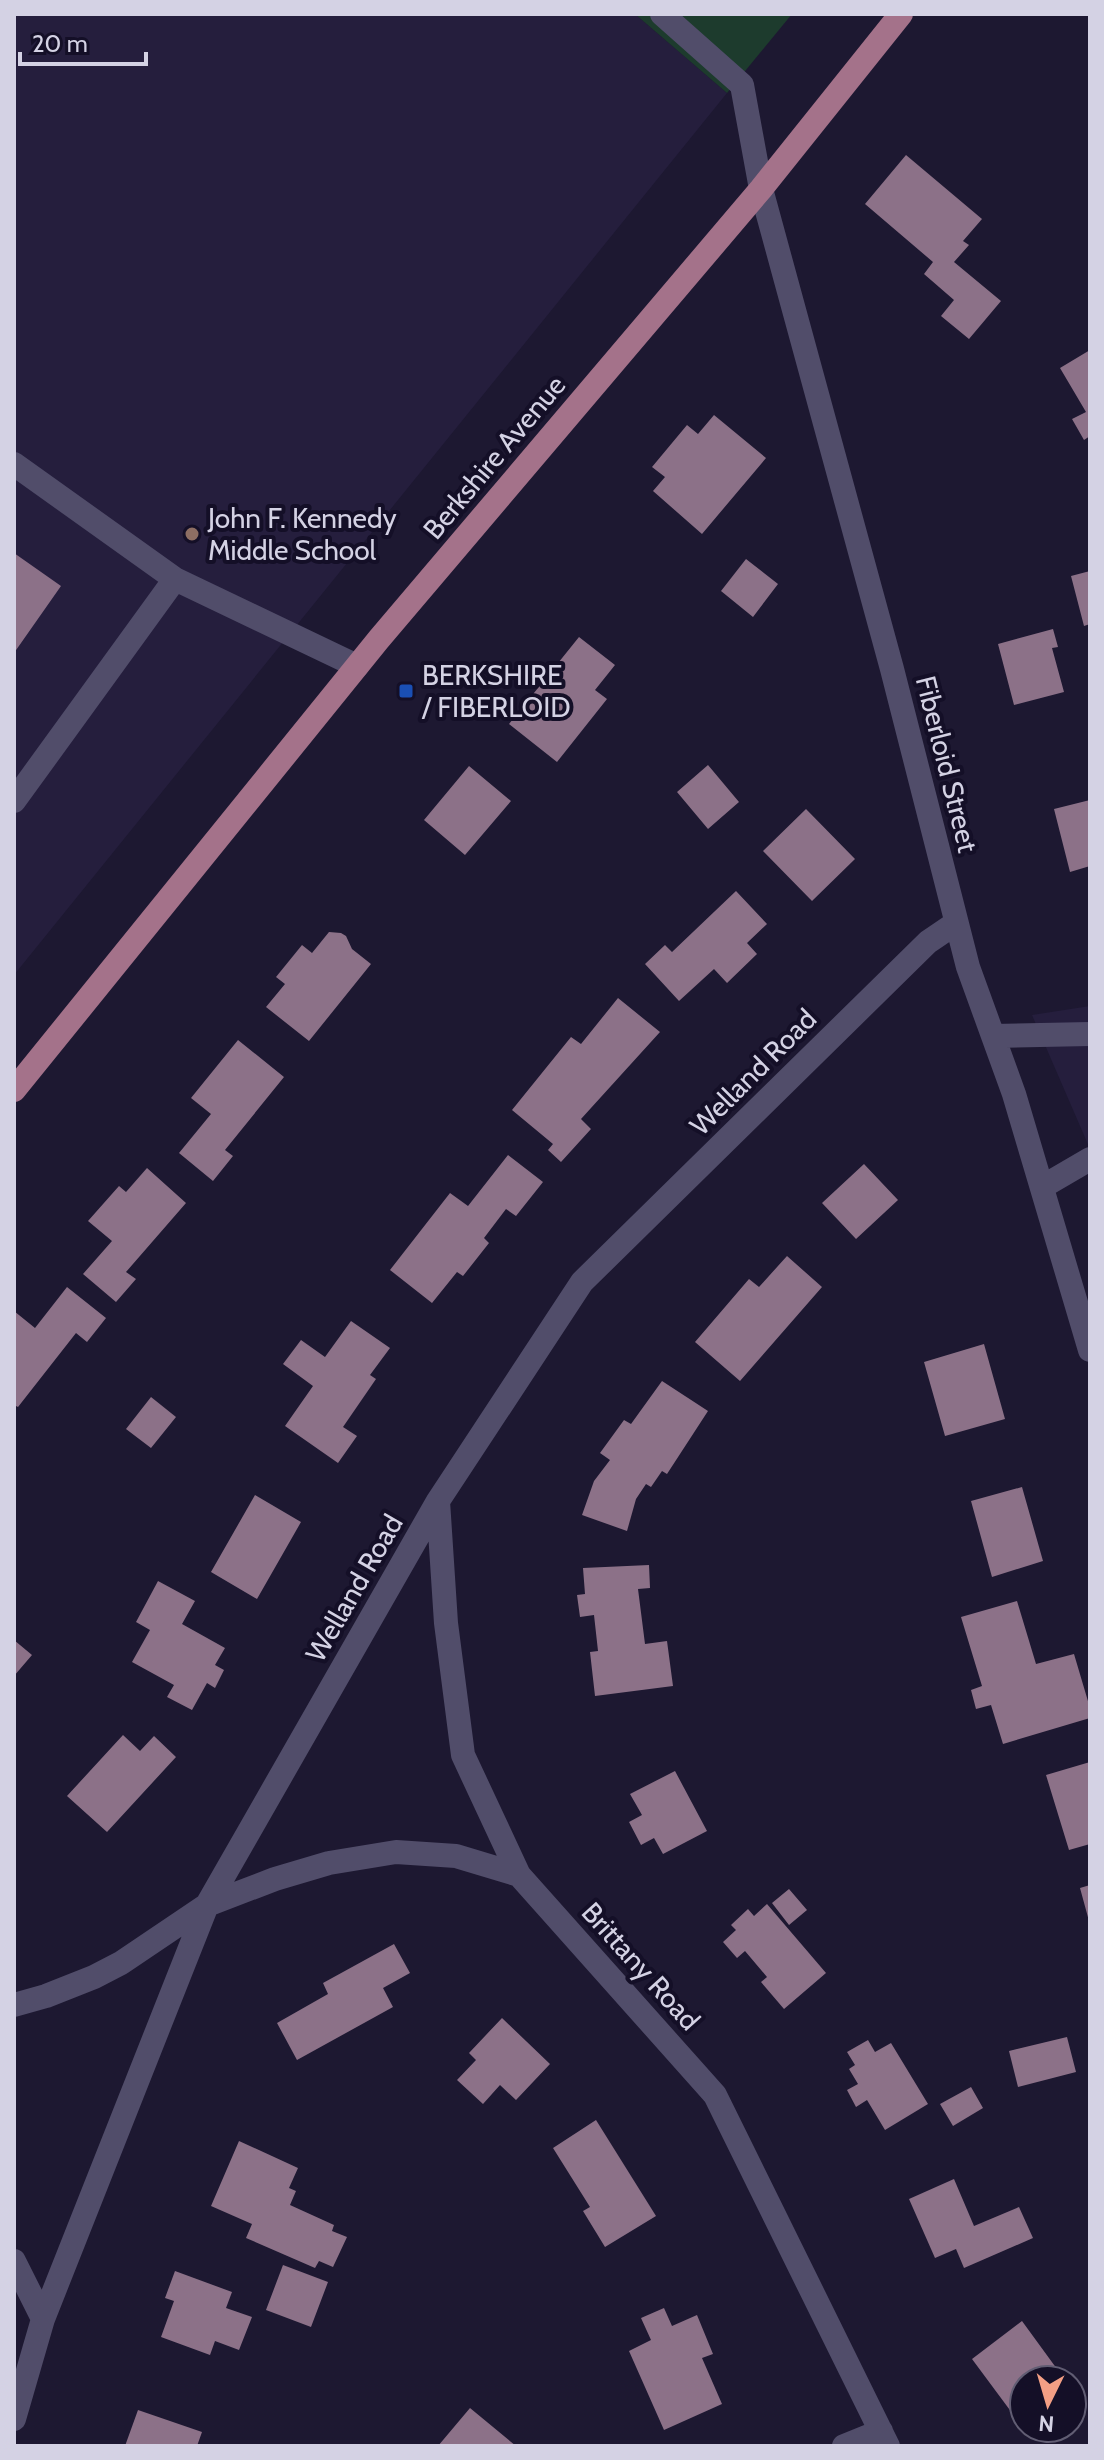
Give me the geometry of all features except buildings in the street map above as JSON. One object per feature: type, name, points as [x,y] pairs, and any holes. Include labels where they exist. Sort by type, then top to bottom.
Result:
[{"type":"main road","name":"Berkshire Avenue","points":[[14,1090],[357,666],[761,189],[901,14]]},
{"type":"street","name":"Fiberloid Street","points":[[662,14],[742,85],[761,189],[889,656],[968,967],[1014,1094],[1090,1350]]},
{"type":"street","points":[[14,464],[175,579],[357,666]]},
{"type":"street","points":[[14,801],[175,579]]},
{"type":"street","name":"Welland Road","points":[[14,2419],[43,2319],[207,1905],[438,1501],[582,1282],[928,942],[956,923]]},
{"type":"street","points":[[993,1036],[1090,1034]]},
{"type":"street","points":[[1042,1187],[1090,1159]]},
{"type":"street","name":"Brittany Road","points":[[438,1501],[446,1623],[463,1755],[519,1875],[715,2095],[884,2438]]},
{"type":"street","points":[[14,2005],[46,1996],[121,1963],[207,1905],[275,1879],[329,1863],[396,1852],[456,1856],[519,1875]]},
{"type":"street","points":[[14,2261],[43,2319]]},
{"type":"street","points":[[844,2446],[884,2438]]},
{"type":"shaded area","name":"John F. Kennedy Middle School","points":[[14,14],[635,14],[727,93],[14,975]]},
{"type":"shaded area","points":[[1090,1006],[1090,1149],[1032,1015]]},
{"type":"green space","points":[[635,14],[792,14],[727,93]]},
{"type":"place","name":"John F. Kennedy Middle School","points":[[192,534]]},
{"type":"place","name":"BERKSHIRE / FIBERLOID","points":[[406,691]]}]
